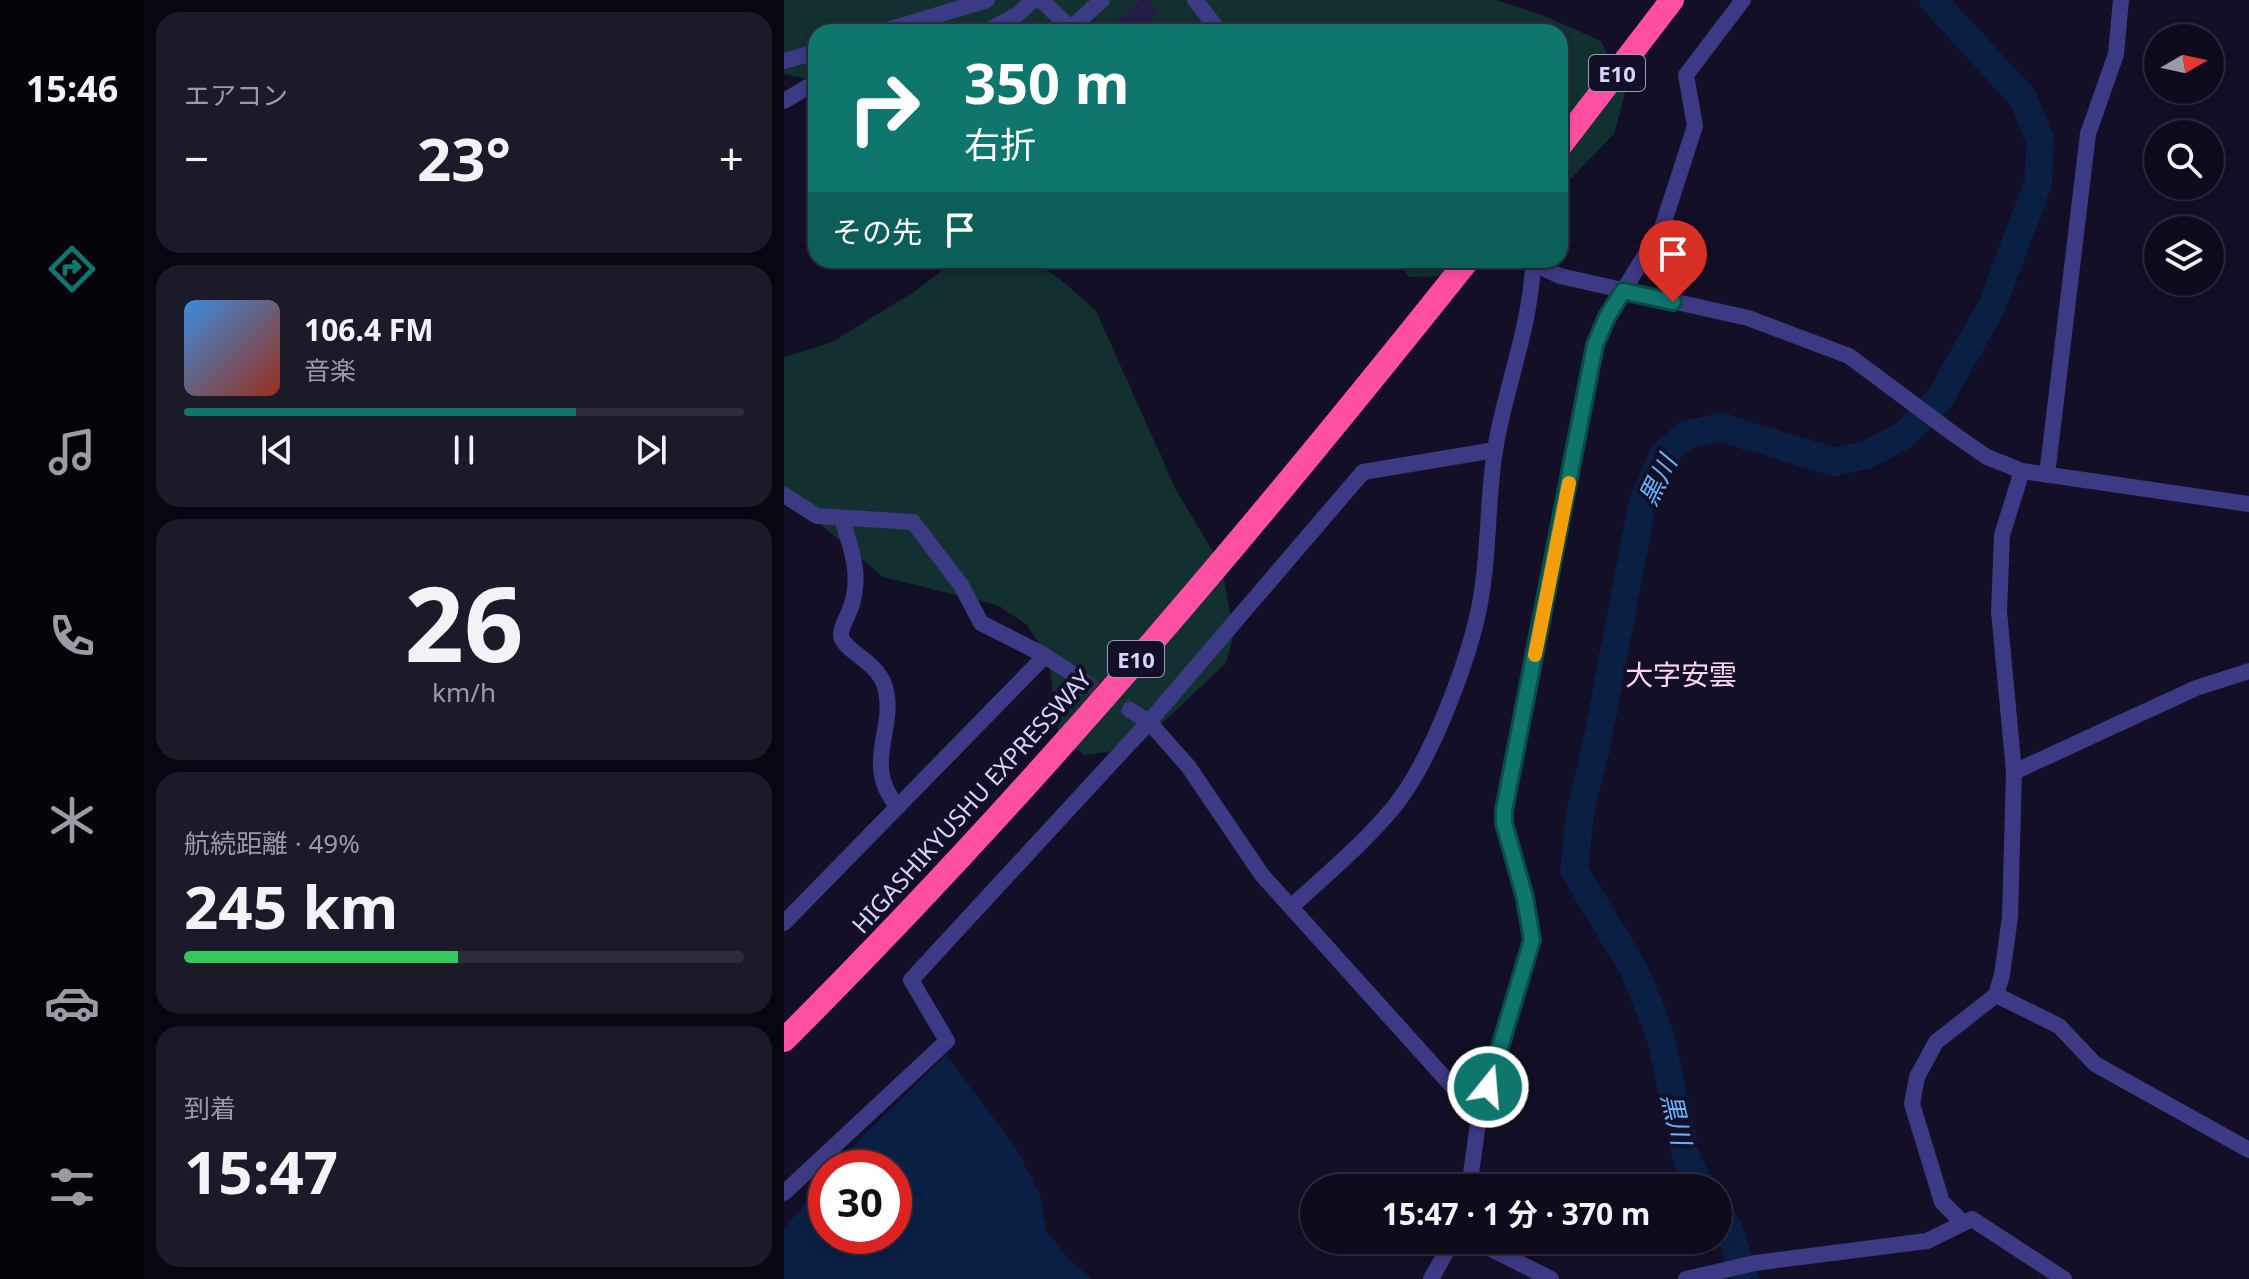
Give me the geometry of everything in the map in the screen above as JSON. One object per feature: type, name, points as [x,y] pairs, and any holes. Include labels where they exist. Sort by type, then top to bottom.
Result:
[{"type":"highway","name":"E10","points":[[1568,136],[1672,0]]},
{"type":"highway","name":"HIGASHIKYUSHU EXPRESSWAY","points":[[784,1040],[927,894],[1082,722],[1247,531],[1461,268]]},
{"type":"street","points":[[908,24],[987,0]]},
{"type":"street","points":[[1000,24],[1017,15],[1033,0]]},
{"type":"street","points":[[1041,0],[1066,24]]},
{"type":"street","points":[[1075,24],[1102,0]]},
{"type":"street","points":[[1195,0],[1214,24]]},
{"type":"street","points":[[1471,1174],[1479,1116],[1532,940],[1525,898],[1506,833],[1504,810],[1595,345],[1607,317],[1662,228],[1695,126],[1686,75],[1743,0]]},
{"type":"street","points":[[2047,475],[2088,134],[2116,54],[2121,0]]},
{"type":"street","points":[[784,61],[808,54]]},
{"type":"street","points":[[784,101],[808,87]]},
{"type":"street","points":[[1292,906],[1396,806],[1451,699],[1469,648],[1483,585],[1495,450],[1532,294],[1529,268]]},
{"type":"street","points":[[1541,268],[1560,276],[1748,318],[1849,356],[1987,457],[2022,471],[2249,504]]},
{"type":"street","points":[[784,1193],[947,1041],[911,980],[1149,722],[1363,472],[1495,450]]},
{"type":"street","points":[[1962,1222],[1942,1202],[1912,1104],[1917,1077],[1936,1042],[1996,995],[2002,975],[2010,917],[2014,772],[1999,611],[2002,535],[2022,471]]},
{"type":"street","points":[[784,495],[817,516],[913,522],[961,585],[981,623],[1045,656],[1082,680]]},
{"type":"street","points":[[842,518],[857,570],[851,605],[840,633],[841,641],[869,660],[884,684],[886,703],[880,774],[885,792],[898,807]]},
{"type":"street","points":[[784,923],[1045,656]]},
{"type":"street","points":[[2014,772],[2196,688],[2249,671]]},
{"type":"street","points":[[1130,710],[1149,722],[1188,766],[1262,875],[1479,1116]]},
{"type":"street","points":[[1996,995],[2059,1026],[2095,1064],[2249,1150]]},
{"type":"street","points":[[1686,1279],[1755,1263],[1927,1241],[1972,1219],[2064,1279]]},
{"type":"street","points":[[1431,1279],[1445,1254]]},
{"type":"street","points":[[1501,1254],[1551,1279]]},
{"type":"green space","points":[[784,0],[1496,0],[1562,24],[808,24],[808,79],[784,74]]},
{"type":"green space","points":[[1568,26],[1601,41],[1625,93],[1614,134],[1568,182]]},
{"type":"green space","points":[[946,268],[1043,268],[1096,311],[1176,490],[1221,565],[1234,633],[1226,663],[1136,748],[1085,755],[1059,738],[1048,656],[1026,624],[997,605],[883,577],[813,518],[784,486],[784,357],[830,343],[914,292]]},
{"type":"green space","points":[[1402,268],[1458,268],[1443,276],[1409,277]]},
{"type":"water","points":[[946,1055],[1016,1148],[1040,1195],[1046,1230],[1070,1261],[1093,1279],[784,1279],[784,1229],[808,1200],[808,1254],[912,1254],[912,1150],[851,1150]]},
{"type":"building","points":[[1140,0],[1148,0],[1158,13],[1144,24],[1114,24]]},
{"type":"waterway","name":"黒川","points":[[1694,1174],[1687,1161],[1662,1043],[1651,1011],[1633,968],[1574,870],[1580,813],[1597,742],[1642,505],[1663,455],[1686,435],[1720,427],[1834,462],[1866,455],[1904,435],[1940,398],[1992,306],[2038,184],[2040,140],[2023,98],[1933,0]]},
{"type":"waterway","name":"黒川","points":[[1732,1239],[1745,1279]]},
{"type":"tunnel","points":[[1082,680],[1130,710]]},
{"type":"slow traffic","points":[[1535,655],[1569,483]]},
{"type":"district","name":"大字安雲","points":[[1681,674]]},
{"type":"route","points":[[1488,1087],[1532,940],[1525,898],[1508,844],[1504,810],[1595,345],[1623,291],[1673,302]]}]
